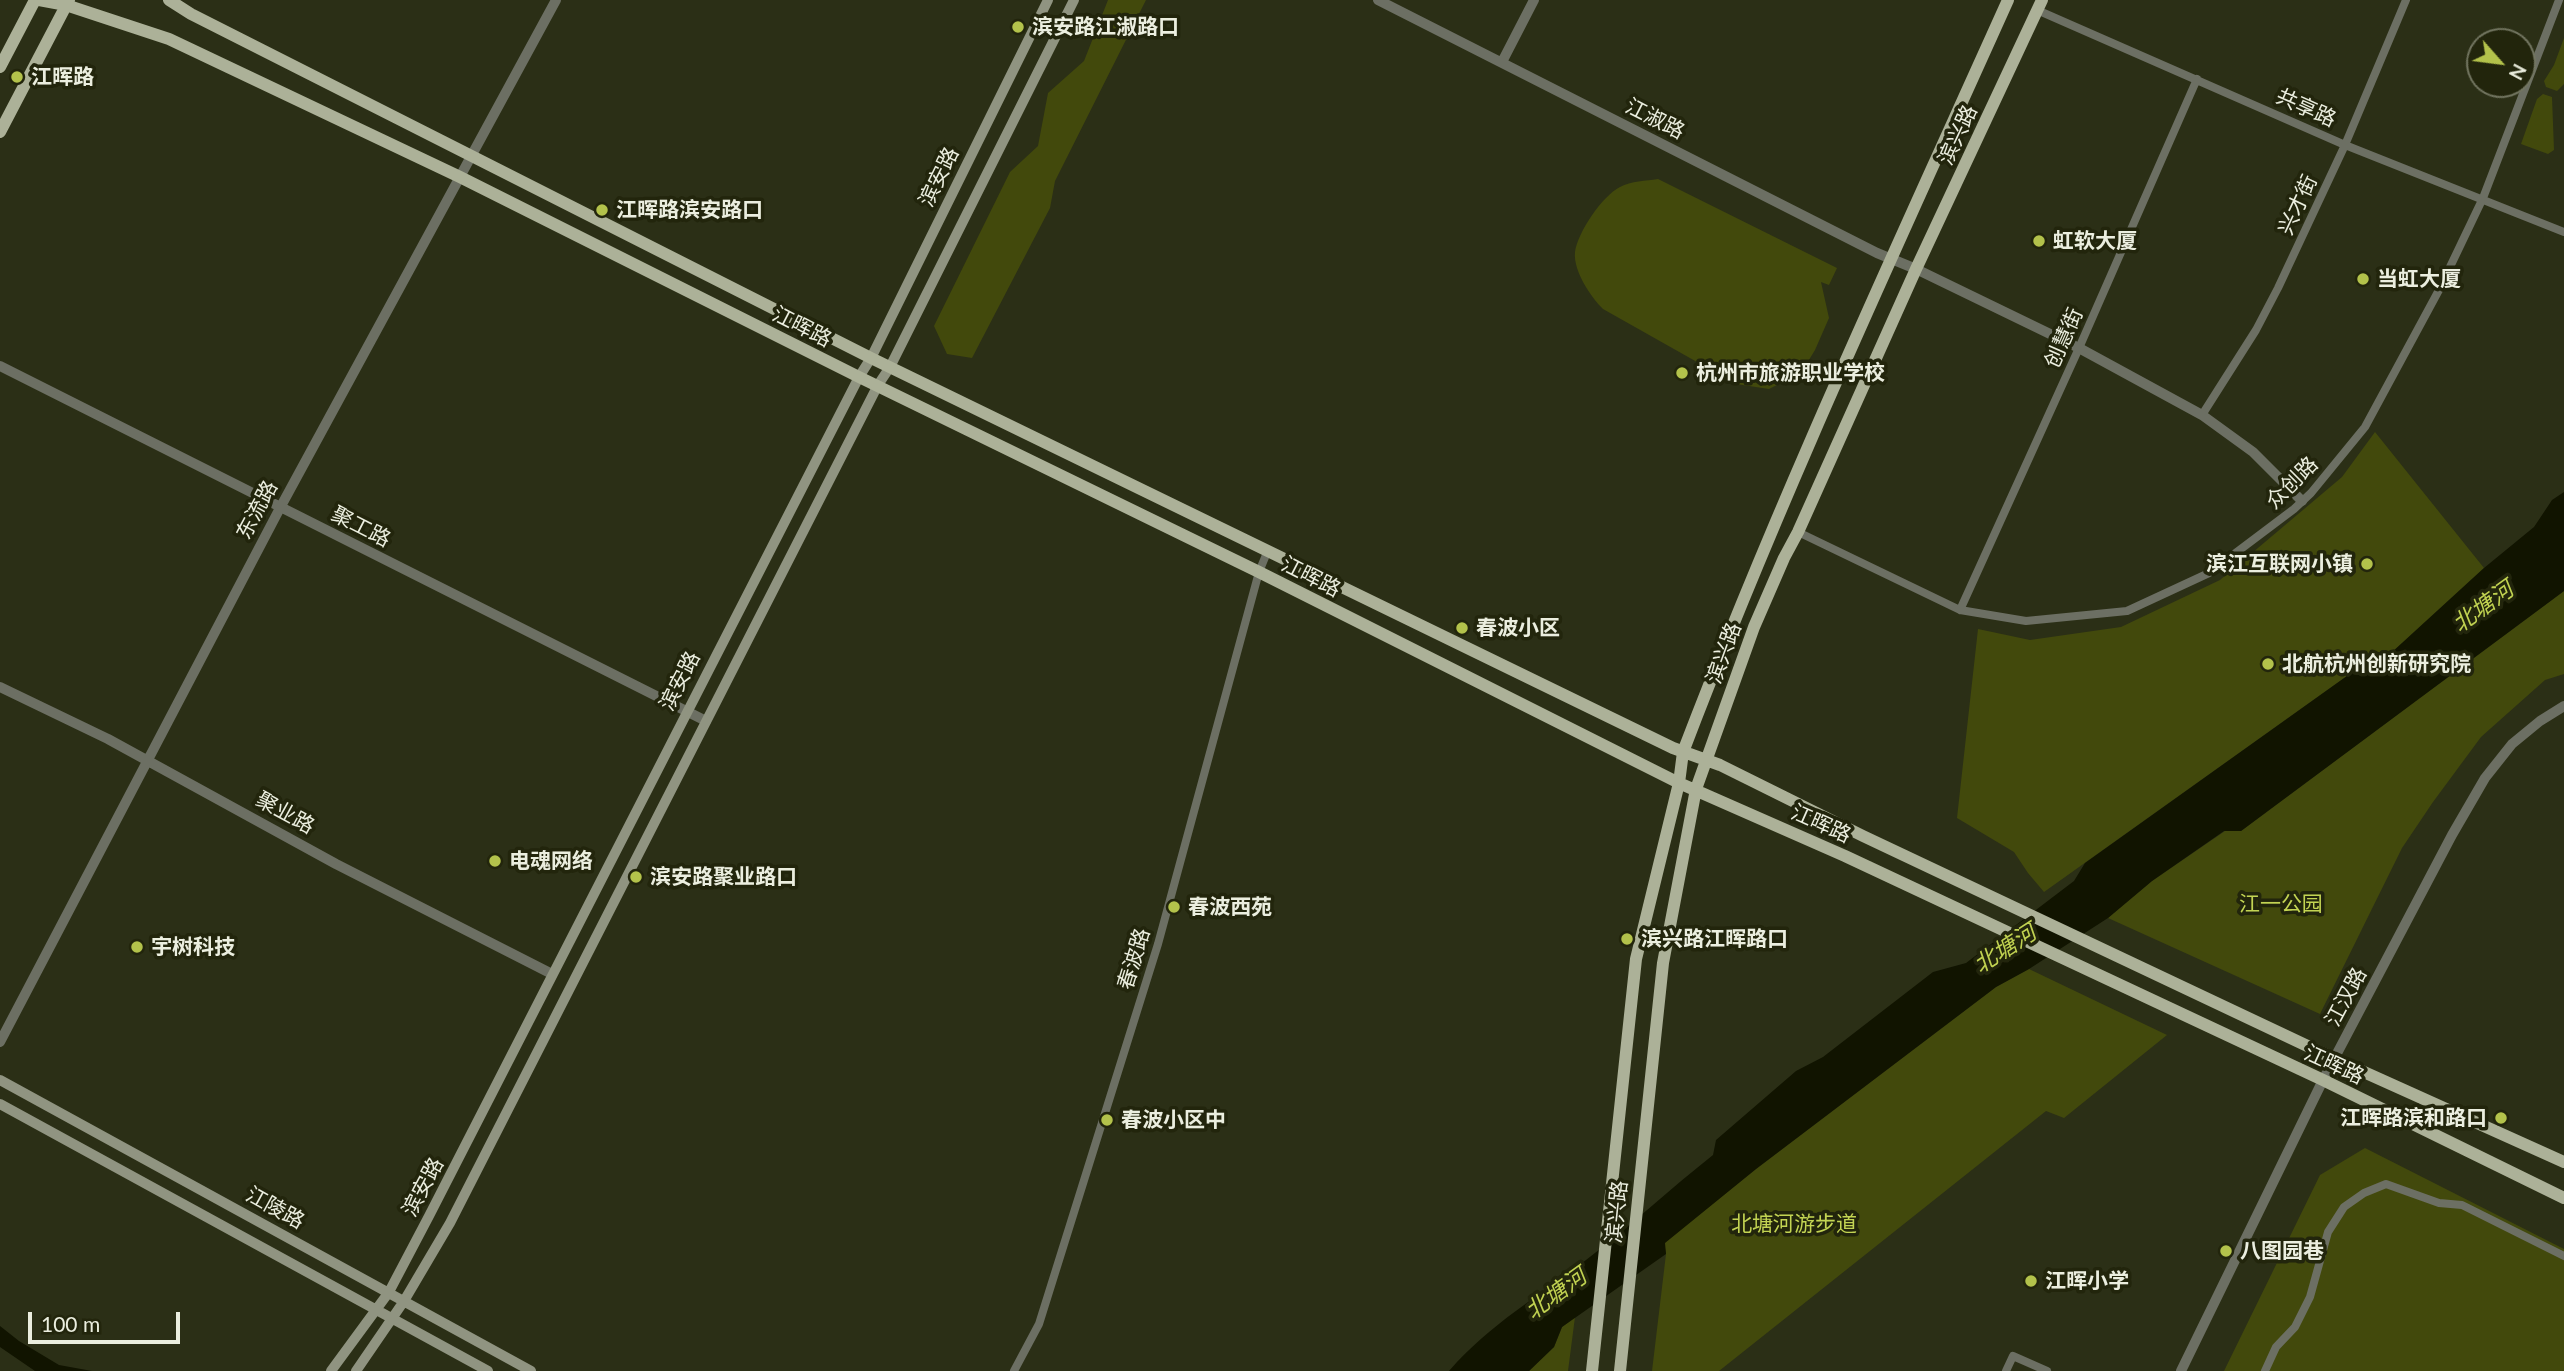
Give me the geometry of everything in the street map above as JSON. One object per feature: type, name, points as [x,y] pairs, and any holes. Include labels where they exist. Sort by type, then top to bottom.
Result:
[{"type":"main road","name":"江晖路","points":[[37,0],[67,2],[169,39],[460,177],[1679,783],[1845,856],[2323,1080],[2564,1198]]},
{"type":"main road","points":[[0,67],[37,0]]},
{"type":"main road","name":"江晖路","points":[[169,0],[472,158],[871,358],[1683,752],[1706,760],[2335,1059],[2564,1161]]},
{"type":"main road","name":"滨安路","points":[[331,1371],[389,1292],[462,1154],[686,712],[871,358],[1048,0]]},
{"type":"main road","name":"滨安路","points":[[356,1371],[404,1301],[450,1223],[878,385],[890,367],[1074,0]]},
{"type":"main road","name":"滨兴路","points":[[1592,1371],[1636,959],[1679,783],[1683,752],[1758,566],[1891,259],[2008,0]]},
{"type":"main road","points":[[0,132],[67,2]]},
{"type":"main road","name":"滨兴路","points":[[1620,1371],[1663,963],[1696,789],[1754,627],[1784,558],[2040,5]]},
{"type":"main road","name":"江陵路","points":[[0,1080],[531,1371]]},
{"type":"main road","name":"江陵路","points":[[0,1104],[488,1371]]},
{"type":"street","name":"东流路","points":[[0,1042],[280,508],[556,0]]},
{"type":"street","name":"江淑路","points":[[1378,0],[1891,259],[2079,348],[2202,415],[2253,452],[2302,501]]},
{"type":"street","points":[[1502,62],[1534,0]]},
{"type":"street","name":"兴才街","points":[[2202,415],[2256,330],[2278,288],[2345,145],[2406,0]]},
{"type":"street","name":"众创路","points":[[1798,532],[1959,610],[2026,621],[2127,611],[2208,573],[2285,517],[2365,427],[2433,302],[2483,198],[2559,0]]},
{"type":"street","name":"共享路","points":[[2040,5],[2345,145],[2564,232]]},
{"type":"street","name":"创慧街","points":[[1959,610],[2079,348],[2197,79]]},
{"type":"street","name":"聚工路","points":[[0,366],[706,720]]},
{"type":"street","name":"春波路","points":[[1014,1371],[1039,1324],[1157,944],[1259,572],[1268,550]]},
{"type":"street","name":"聚业路","points":[[0,687],[108,739],[336,864],[552,974]]},
{"type":"street","name":"江汉路","points":[[2180,1371],[2323,1080],[2452,835],[2485,778],[2512,744],[2564,706]]},
{"type":"street","points":[[2264,1371],[2276,1347],[2295,1327],[2310,1297],[2328,1232],[2344,1207],[2375,1188],[2386,1184],[2439,1203],[2462,1205],[2564,1256]]},
{"type":"street","points":[[2006,1371],[2013,1356],[2047,1371]]},
{"type":"green space","points":[[1108,0],[1146,0],[1055,181],[1050,208],[972,358],[947,354],[934,326],[1010,172],[1038,146],[1048,93],[1084,61]]},
{"type":"green space","points":[[2564,38],[2564,84],[2557,91],[2546,87],[2544,81],[2554,65]]},
{"type":"green space","points":[[2543,94],[2552,97],[2554,150],[2548,154],[2521,144],[2537,99]]},
{"type":"green space","points":[[1658,179],[1837,268],[1829,285],[1821,282],[1829,318],[1801,373],[1769,389],[1736,384],[1603,309],[1593,298],[1580,275],[1575,259],[1577,244],[1586,225],[1606,198],[1620,187]]},
{"type":"green space","points":[[2375,432],[2484,568],[2378,665],[2354,671],[2044,892],[2014,852],[1957,818],[1978,629],[2030,640],[2121,627],[2220,580],[2342,477]]},
{"type":"green space","name":"江一公园","points":[[2564,591],[2564,674],[2545,680],[2481,737],[2433,802],[2402,848],[2320,1014],[2108,918],[2152,881],[2225,831],[2241,831]]},
{"type":"green space","name":"北塘河游步道","points":[[2029,969],[2167,1035],[2064,1118],[2046,1111],[1719,1371],[1652,1371],[1666,1254],[1664,1243],[1756,1169],[1996,987]]},
{"type":"green space","points":[[2365,1148],[2564,1249],[2564,1371],[2224,1371],[2320,1175]]},
{"type":"green space","points":[[1575,1317],[1568,1371],[1529,1371],[1554,1347],[1562,1327]]},
{"type":"water","name":"北塘河","points":[[2564,492],[2564,591],[2241,831],[2224,831],[2152,881],[2108,918],[1996,987],[1756,1169],[1665,1243],[1666,1254],[1562,1327],[1554,1347],[1529,1371],[1449,1371],[1482,1338],[1568,1274],[1713,1155],[1716,1140],[1796,1071],[1823,1057],[1933,972],[1966,963],[2074,881],[2085,863],[2354,671],[2378,665],[2484,568],[2534,527],[2552,500]]},
{"type":"water","points":[[0,1326],[59,1365],[92,1371],[35,1371],[0,1347]]},
{"type":"place","name":"滨安路江淑路口","points":[[1018,27]]},
{"type":"place","name":"江晖路","points":[[17,77]]},
{"type":"place","name":"江晖路滨安路口","points":[[602,210]]},
{"type":"place","name":"虹软大厦","points":[[2039,241]]},
{"type":"place","name":"当虹大厦","points":[[2363,279]]},
{"type":"place","name":"杭州市旅游职业学校","points":[[1682,373]]},
{"type":"place","name":"滨江互联网小镇","points":[[2367,564]]},
{"type":"place","name":"春波小区","points":[[1462,628]]},
{"type":"place","name":"北航杭州创新研究院","points":[[2268,664]]},
{"type":"place","name":"电魂网络","points":[[495,861]]},
{"type":"place","name":"滨安路聚业路口","points":[[636,877]]},
{"type":"place","name":"春波西苑","points":[[1174,907]]},
{"type":"place","name":"滨兴路江晖路口","points":[[1627,939]]},
{"type":"place","name":"宇树科技","points":[[137,947]]},
{"type":"place","name":"江晖路滨和路口","points":[[2501,1118]]},
{"type":"place","name":"春波小区中","points":[[1107,1120]]},
{"type":"place","name":"八图园巷","points":[[2226,1251]]},
{"type":"place","name":"江晖小学","points":[[2031,1281]]}]
